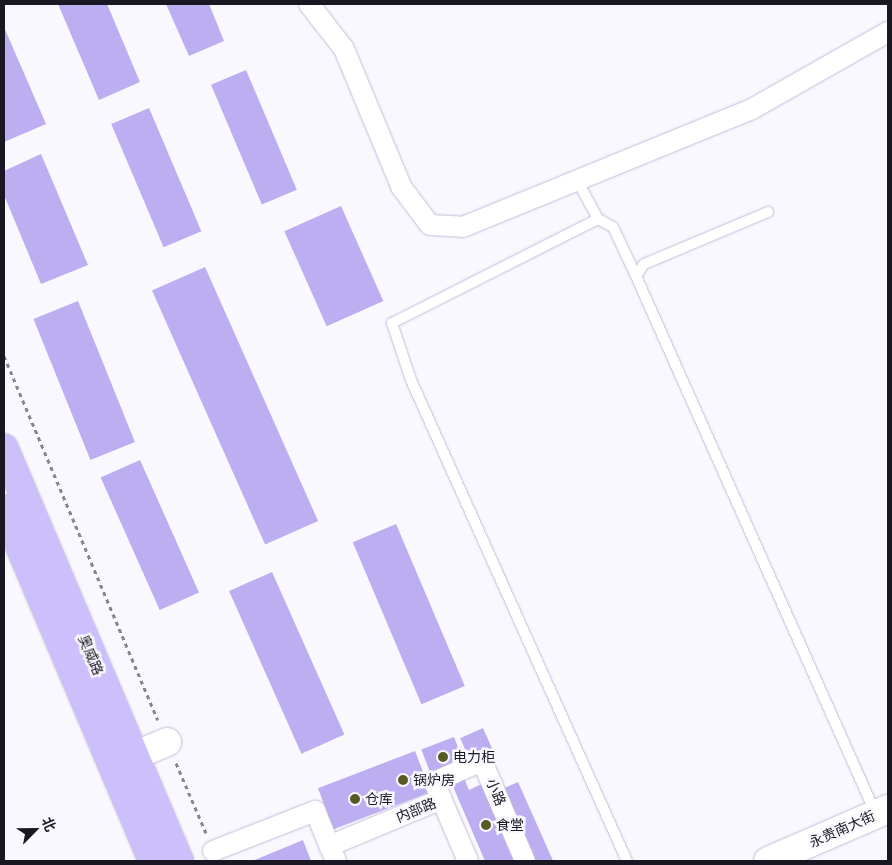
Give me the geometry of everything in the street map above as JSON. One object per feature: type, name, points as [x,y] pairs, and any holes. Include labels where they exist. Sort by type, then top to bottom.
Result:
[{"type":"main road","name":"奥威路","points":[[4,448],[179,861]]},
{"type":"main road","name":"奥威路","points":[[4,509],[153,861]]},
{"type":"street","points":[[309,4],[344,49],[402,188],[430,225],[463,227],[750,110],[888,32]]},
{"type":"street","points":[[134,756],[167,742]]},
{"type":"street","name":"小路","points":[[442,799],[434,782],[482,761],[525,861]]},
{"type":"street","name":"内部路","points":[[213,851],[315,811],[332,854],[442,799],[468,861]]},
{"type":"street","name":"永贵南大街","points":[[768,861],[882,812]]},
{"type":"lane","points":[[578,180],[598,219],[613,227],[882,812]]},
{"type":"lane","points":[[636,276],[644,264],[768,212]]},
{"type":"lane","points":[[598,219],[392,323],[411,380],[627,861]]},
{"type":"path","points":[[4,356],[213,851]]},
{"type":"building","points":[[58,4],[107,4],[140,82],[99,100]]},
{"type":"building","points":[[166,4],[209,4],[224,41],[189,56]]},
{"type":"building","points":[[4,27],[46,124],[4,142]]},
{"type":"building","points":[[246,70],[297,190],[262,205],[211,85]]},
{"type":"building","points":[[149,108],[201,231],[164,247],[111,124]]},
{"type":"building","points":[[41,154],[88,265],[41,284],[4,195],[4,171]]},
{"type":"building","points":[[341,206],[383,301],[327,326],[284,231]]},
{"type":"building","points":[[205,267],[318,521],[265,545],[152,291]]},
{"type":"building","points":[[78,301],[135,442],[90,460],[33,319]]},
{"type":"building","points":[[140,460],[199,592],[160,610],[101,477]]},
{"type":"building","points":[[396,524],[465,686],[422,704],[353,542]]},
{"type":"building","points":[[272,572],[344,735],[301,754],[229,591]]},
{"type":"building","points":[[483,728],[494,753],[471,763],[460,738]]},
{"type":"building","name":"电力柜","points":[[454,737],[464,763],[431,776],[421,750]]},
{"type":"building","points":[[415,751],[431,792],[334,829],[318,788]]},
{"type":"building","name":"食堂","points":[[463,776],[469,790],[484,783],[518,861],[485,861],[451,782]]},
{"type":"building","points":[[518,782],[553,861],[536,861],[503,789]]},
{"type":"building","points":[[303,840],[311,861],[252,861]]},
{"type":"place","name":"电力柜","points":[[443,757]]},
{"type":"place","name":"锅炉房","points":[[403,780]]},
{"type":"place","name":"仓库","points":[[355,799]]},
{"type":"place","name":"食堂","points":[[486,825]]}]
